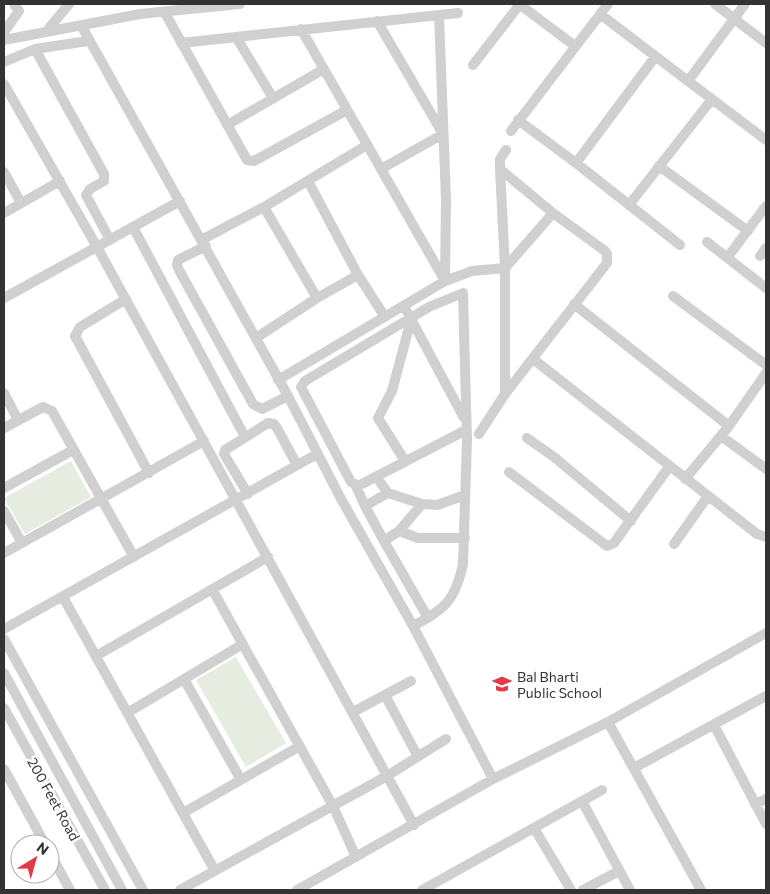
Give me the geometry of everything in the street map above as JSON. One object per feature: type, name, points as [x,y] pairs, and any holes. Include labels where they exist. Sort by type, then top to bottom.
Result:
[{"type":"street","points":[[4,32],[19,11],[14,4]]},
{"type":"street","points":[[46,32],[68,4]]},
{"type":"street","points":[[140,14],[148,4]]},
{"type":"street","points":[[4,40],[140,14],[240,4]]},
{"type":"street","points":[[474,65],[520,4],[576,46]]},
{"type":"street","points":[[511,132],[518,120],[608,4]]},
{"type":"street","points":[[715,4],[766,43]]},
{"type":"street","points":[[688,81],[745,4]]},
{"type":"street","points":[[165,13],[244,157],[250,161],[347,110]]},
{"type":"street","points":[[181,42],[236,38],[301,29],[458,13]]},
{"type":"street","points":[[439,14],[446,200],[445,281]]},
{"type":"street","points":[[600,14],[766,140]]},
{"type":"street","points":[[377,21],[443,134]]},
{"type":"street","points":[[81,25],[88,41],[204,243],[288,396],[317,454],[413,626],[493,780]]},
{"type":"street","points":[[301,29],[445,281]]},
{"type":"street","points":[[236,38],[273,98]]},
{"type":"street","points":[[4,62],[35,49],[88,41]]},
{"type":"street","points":[[35,49],[104,174],[104,180],[90,189],[86,195],[110,240]]},
{"type":"street","points":[[576,163],[655,56]]},
{"type":"street","points":[[227,125],[324,69]]},
{"type":"street","points":[[4,84],[126,299],[414,825]]},
{"type":"street","points":[[629,205],[712,99]]},
{"type":"street","points":[[518,120],[680,245]]},
{"type":"street","points":[[381,169],[443,134]]},
{"type":"street","points":[[288,396],[262,409],[253,404],[179,270],[178,260],[367,145]]},
{"type":"street","points":[[505,394],[505,268],[500,159],[506,150]]},
{"type":"street","points":[[659,166],[748,231]]},
{"type":"street","points":[[479,434],[505,394],[606,263],[608,254],[553,213],[500,169]]},
{"type":"street","points":[[4,172],[21,203]]},
{"type":"street","points":[[4,213],[60,181]]},
{"type":"street","points":[[308,181],[358,276],[385,317]]},
{"type":"street","points":[[4,298],[180,201]]},
{"type":"street","points":[[727,258],[766,206]]},
{"type":"street","points":[[264,207],[317,298]]},
{"type":"street","points":[[278,380],[445,281],[472,271],[505,268],[553,213]]},
{"type":"street","points":[[133,227],[245,437]]},
{"type":"street","points":[[707,242],[766,288]]},
{"type":"street","points":[[256,338],[317,298],[358,276]]},
{"type":"street","points":[[413,626],[428,618],[449,604],[463,564],[466,426],[463,294],[429,307],[411,320],[305,381],[301,387],[428,618]]},
{"type":"street","points":[[673,296],[766,366]]},
{"type":"street","points":[[126,299],[80,326],[75,336],[149,473]]},
{"type":"street","points":[[574,304],[729,426]]},
{"type":"street","points":[[404,306],[466,426]]},
{"type":"street","points":[[404,461],[378,418],[390,395],[411,320]]},
{"type":"street","points":[[532,359],[669,467],[758,534],[766,537]]},
{"type":"street","points":[[685,479],[729,426],[766,373]]},
{"type":"street","points":[[4,393],[18,420]]},
{"type":"street","points":[[4,428],[43,407],[52,411],[134,557]]},
{"type":"street","points":[[248,494],[224,454],[226,448],[268,423],[274,424],[297,465]]},
{"type":"street","points":[[354,484],[363,485],[377,478],[466,426]]},
{"type":"street","points":[[721,436],[766,469]]},
{"type":"street","points":[[527,438],[554,457],[631,521]]},
{"type":"street","points":[[4,553],[204,442]]},
{"type":"street","points":[[4,488],[73,450]]},
{"type":"street","points":[[4,629],[317,454]]},
{"type":"street","points":[[509,472],[607,546],[614,543],[669,467]]},
{"type":"street","points":[[377,478],[388,493],[422,504],[438,505],[465,495]]},
{"type":"street","points":[[365,506],[388,493]]},
{"type":"street","points":[[674,544],[708,496]]},
{"type":"street","points":[[384,541],[399,531],[422,504]]},
{"type":"street","points":[[4,511],[22,543]]},
{"type":"street","points":[[399,531],[418,538],[465,538]]},
{"type":"street","points":[[96,656],[268,557]]},
{"type":"street","points":[[212,589],[333,806],[356,857]]},
{"type":"street","points":[[63,597],[215,871]]},
{"type":"street","points":[[297,890],[493,780],[608,722],[766,633]]},
{"type":"street","points":[[4,639],[143,890]]},
{"type":"street","points":[[128,713],[243,644]]},
{"type":"street","points":[[4,673],[122,890]]},
{"type":"street","points":[[184,679],[241,780]]},
{"type":"street","points":[[353,712],[411,681]]},
{"type":"street","points":[[385,695],[417,755]]},
{"type":"street","points":[[634,768],[766,696]]},
{"type":"street","name":"200 Feet Road","points":[[4,708],[105,890]]},
{"type":"street","points":[[608,722],[700,890]]},
{"type":"street","points":[[714,725],[766,824]]},
{"type":"street","points":[[180,890],[387,776],[417,755],[446,739]]},
{"type":"street","points":[[183,813],[300,746]]},
{"type":"street","points":[[4,769],[40,834]]},
{"type":"street","points":[[422,890],[602,790]]},
{"type":"street","points":[[755,804],[766,799]]},
{"type":"street","points":[[582,801],[630,890]]},
{"type":"street","points":[[534,828],[572,890]]},
{"type":"street","points":[[583,890],[619,870]]},
{"type":"street","points":[[60,872],[70,890]]},
{"type":"shaded area","points":[[71,461],[91,497],[25,534],[4,498]]},
{"type":"shaded area","points":[[236,657],[286,743],[246,767],[196,680]]},
{"type":"place","name":"Bal Bharti Public School","points":[[502,684]]}]
